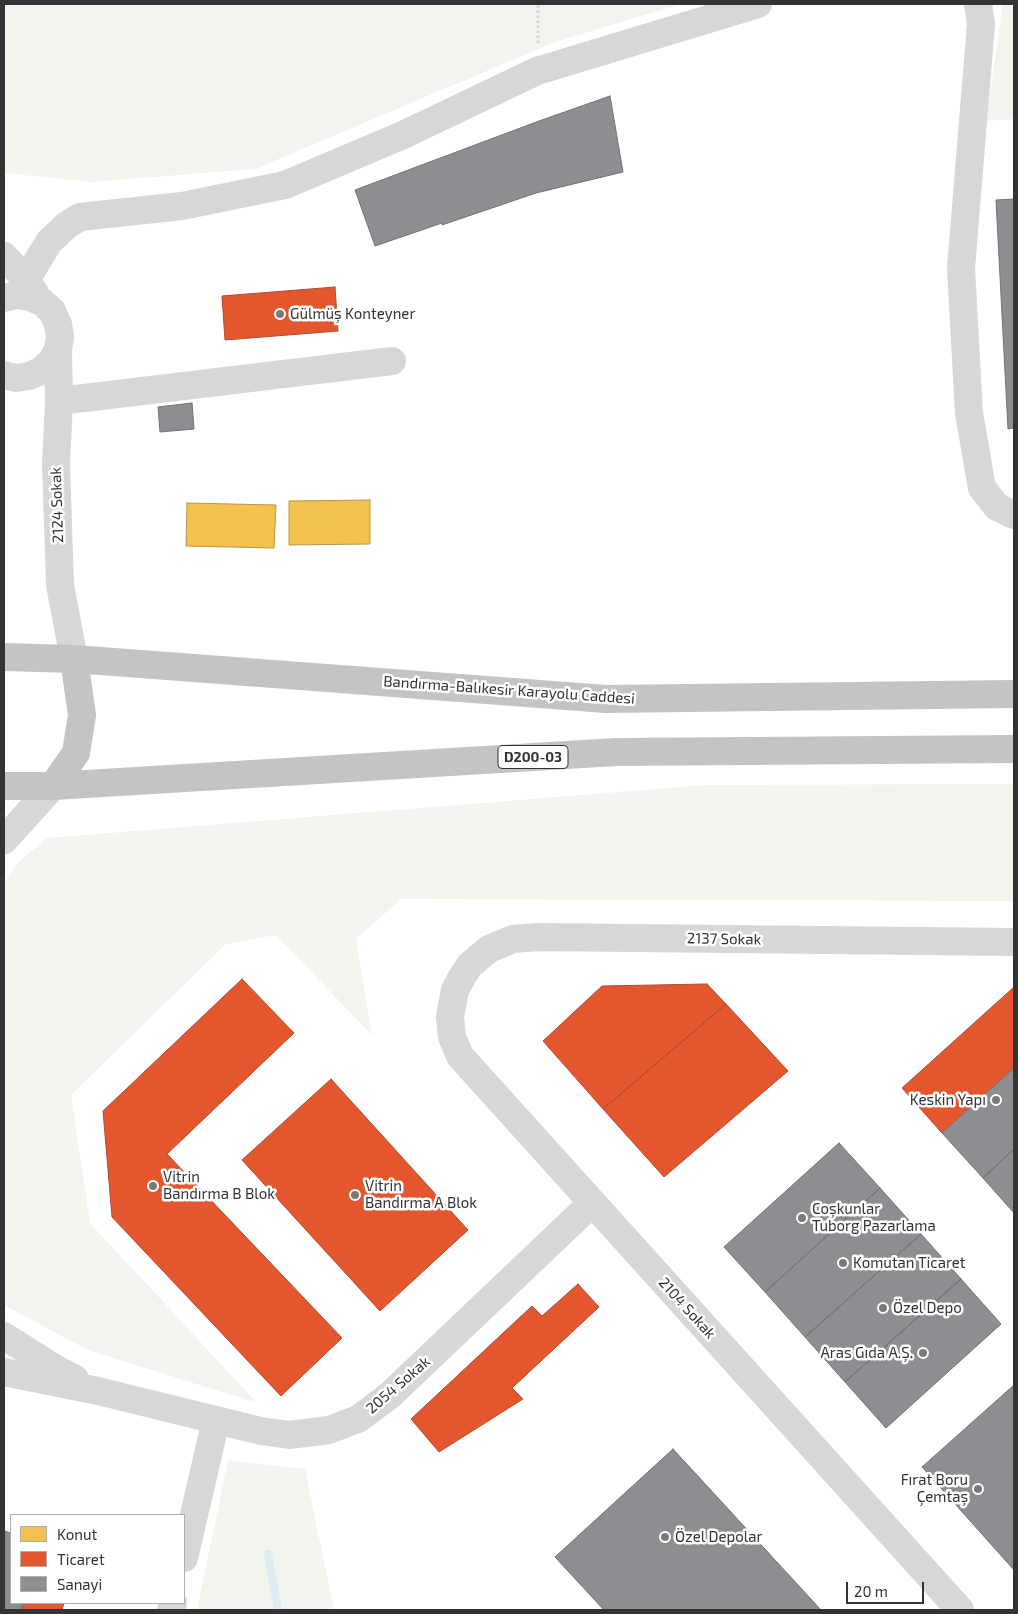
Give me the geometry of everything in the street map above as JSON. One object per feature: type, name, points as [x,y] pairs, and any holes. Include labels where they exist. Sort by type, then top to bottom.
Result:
[{"type":"highway","name":"Bandırma-Balıkesir Karayolu Caddesi","points":[[4,657],[74,658],[606,699],[1014,694]]},
{"type":"highway","points":[[53,786],[76,753],[82,715],[74,658]]},
{"type":"highway","name":"D200-03","points":[[4,786],[53,786],[616,752],[1014,749]]},
{"type":"street","points":[[26,280],[49,242],[80,217],[182,206],[285,185],[403,135],[538,71],[758,4]]},
{"type":"street","points":[[978,4],[981,24],[961,268],[968,414],[982,488],[996,507],[1014,515]]},
{"type":"street","name":"2124 Sokak","points":[[4,256],[26,280],[42,302],[52,311],[58,324],[60,337],[58,350],[60,401],[56,464],[60,585],[74,658]]},
{"type":"street","points":[[4,298],[16,295],[30,297],[42,302]]},
{"type":"street","points":[[4,375],[16,378],[29,376],[41,371],[51,362],[58,350]]},
{"type":"street","points":[[60,401],[392,360]]},
{"type":"street","points":[[4,840],[53,786]]},
{"type":"street","name":"2137 Sokak","points":[[456,990],[470,965],[489,949],[513,939],[1014,942]]},
{"type":"street","name":"2104 Sokak","points":[[456,990],[450,1018],[452,1037],[460,1056],[960,1610]]},
{"type":"street","name":"2054 Sokak","points":[[4,1372],[98,1391],[261,1431],[289,1435],[329,1430],[358,1419],[389,1396],[592,1203]]},
{"type":"street","points":[[4,1336],[56,1369],[98,1391]]},
{"type":"street","points":[[185,1554],[216,1420]]},
{"type":"path","points":[[538,4],[538,71]]},
{"type":"shaded area","points":[[4,4],[681,4],[555,42],[255,169],[91,182],[4,173]]},
{"type":"shaded area","points":[[1003,4],[1014,4],[1014,119],[986,121]]},
{"type":"shaded area","points":[[1014,784],[1014,901],[401,899],[356,939],[372,1035],[276,935],[226,944],[71,1095],[90,1223],[257,1403],[88,1350],[4,1305],[4,883],[18,863],[47,838],[706,785]]},
{"type":"shaded area","points":[[228,1460],[305,1469],[334,1610],[197,1610]]},
{"type":"building: Konut","points":[[370,500],[370,544],[289,545],[289,501]]},
{"type":"building: Konut","points":[[187,503],[276,505],[274,548],[186,546]]},
{"type":"building: Ticaret","name":"Gülmüş Konteyner","points":[[335,287],[338,331],[225,340],[222,296]]},
{"type":"building: Ticaret","name":"Vitrin Bandırma B Blok","points":[[242,979],[294,1033],[167,1154],[342,1338],[281,1396],[112,1217],[103,1111]]},
{"type":"building: Ticaret","points":[[707,984],[726,1004],[603,1109],[543,1041],[602,986]]},
{"type":"building: Ticaret","points":[[1014,987],[1014,1068],[942,1133],[902,1088]]},
{"type":"building: Ticaret","points":[[726,1004],[788,1071],[664,1177],[603,1109]]},
{"type":"building: Ticaret","name":"Vitrin Bandırma A Blok","points":[[331,1079],[468,1230],[380,1311],[242,1160]]},
{"type":"building: Ticaret","points":[[578,1284],[599,1307],[512,1388],[523,1399],[439,1452],[411,1419],[532,1306],[542,1316]]},
{"type":"building: Ticaret","points":[[23,1604],[64,1604],[62,1610],[21,1610]]},
{"type":"building: Sanayi","points":[[610,96],[623,172],[536,193],[375,246],[355,190]]},
{"type":"building: Sanayi","points":[[1014,199],[1014,428],[1008,429],[996,200]]},
{"type":"building: Sanayi","points":[[192,403],[194,429],[160,432],[158,407]]},
{"type":"building: Sanayi","name":"Keskin Yapı","points":[[1014,1068],[1014,1149],[983,1178],[942,1133]]},
{"type":"building: Sanayi","name":"Coşkunlar Tuborg Pazarlama","points":[[839,1143],[880,1188],[765,1292],[724,1247]]},
{"type":"building: Sanayi","points":[[1014,1149],[1014,1213],[983,1178]]},
{"type":"building: Sanayi","name":"Komutan Ticaret","points":[[880,1188],[921,1234],[805,1337],[765,1292]]},
{"type":"building: Sanayi","name":"Özel Depo","points":[[921,1234],[961,1279],[845,1382],[805,1337]]},
{"type":"building: Sanayi","name":"Aras Gıda A.Ş.","points":[[961,1279],[1001,1324],[886,1428],[845,1382]]},
{"type":"building: Sanayi","name":"Fırat Boru Çemtaş","points":[[1014,1385],[1014,1570],[922,1467]]},
{"type":"building: Sanayi","name":"Özel Depolar","points":[[673,1449],[821,1610],[604,1610],[555,1557]]},
{"type":"building: Sanayi","points":[[4,1531],[10,1533],[10,1604],[23,1604],[21,1610],[4,1610]]},
{"type":"waterway","points":[[268,1554],[278,1610]]},
{"type":"place","name":"Gülmüş Konteyner","points":[[280,314]]},
{"type":"place","name":"Keskin Yapı","points":[[996,1100]]},
{"type":"place","name":"Vitrin Bandırma B Blok","points":[[153,1186]]},
{"type":"place","name":"Vitrin Bandırma A Blok","points":[[355,1195]]},
{"type":"place","name":"Coşkunlar Tuborg Pazarlama","points":[[802,1218]]},
{"type":"place","name":"Komutan Ticaret","points":[[843,1263]]},
{"type":"place","name":"Özel Depo","points":[[883,1308]]},
{"type":"place","name":"Aras Gıda A.Ş.","points":[[923,1353]]},
{"type":"place","name":"Fırat Boru Çemtaş","points":[[978,1489]]},
{"type":"place","name":"Özel Depolar","points":[[665,1537]]}]
